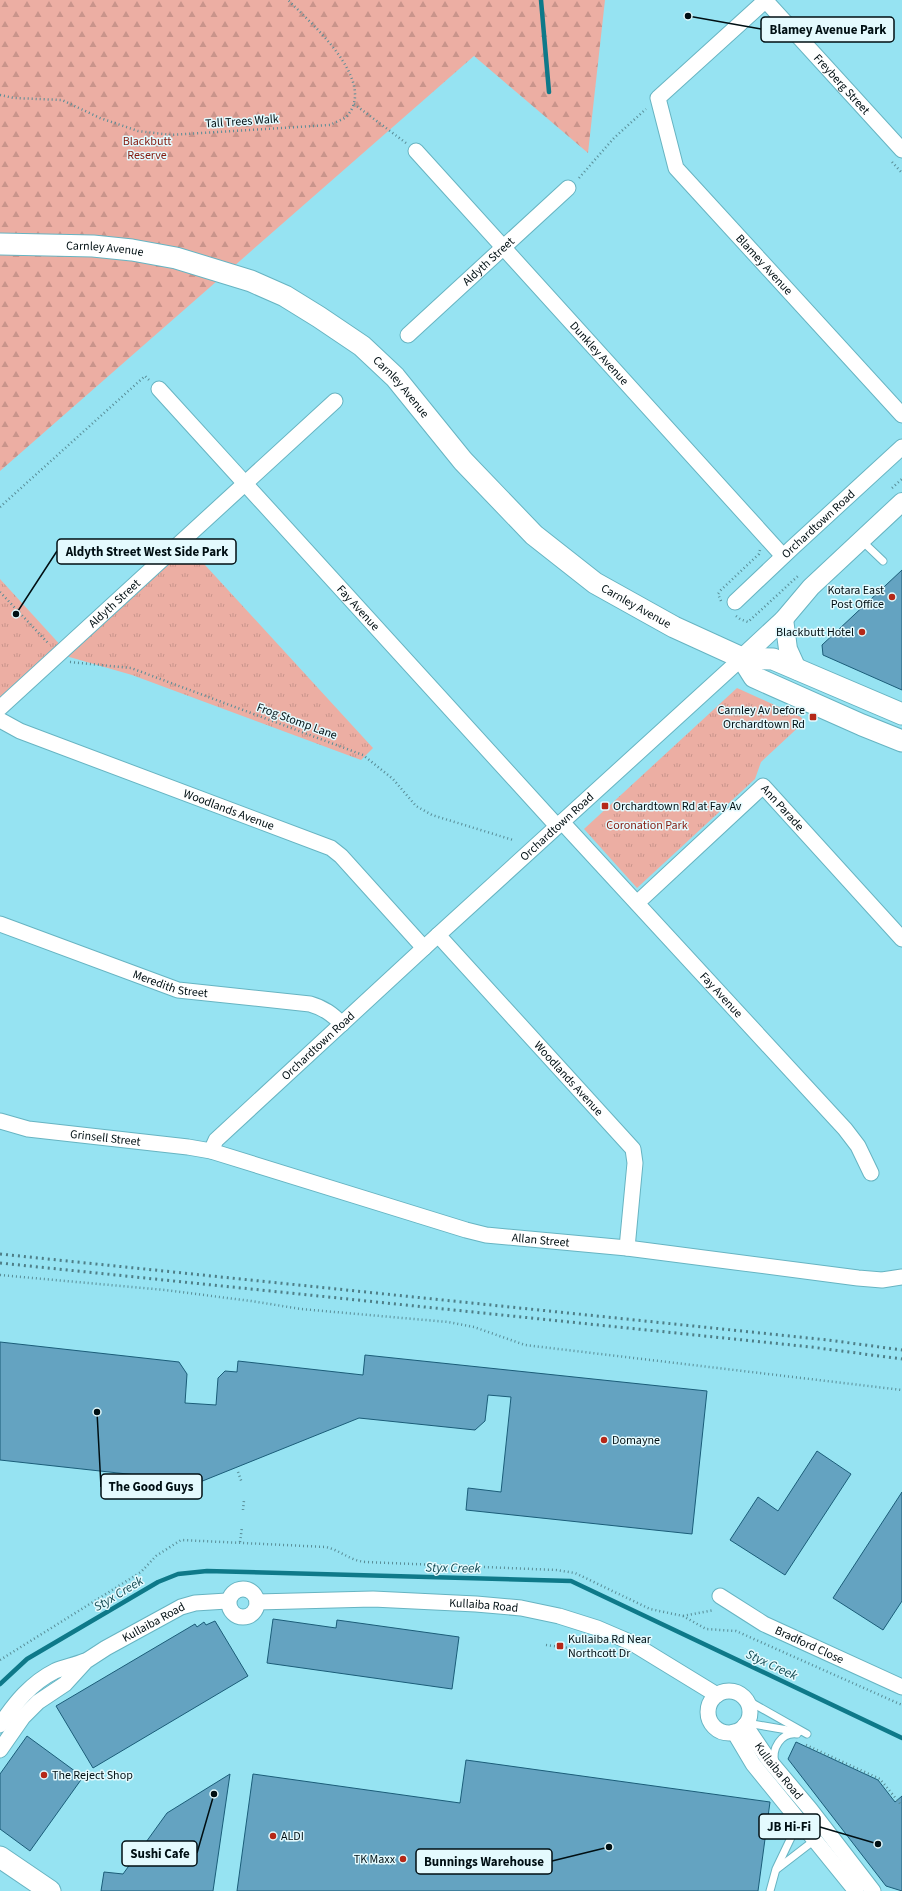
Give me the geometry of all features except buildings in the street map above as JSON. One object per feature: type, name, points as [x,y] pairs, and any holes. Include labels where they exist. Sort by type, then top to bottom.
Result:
[{"type":"main road","name":"Carnley Avenue","points":[[0,244],[93,246],[132,250],[176,258],[251,281],[285,296],[332,325],[362,346],[373,356],[395,378],[463,461],[534,535],[595,583],[674,627],[742,658],[772,659],[902,714]]},
{"type":"main road","points":[[742,658],[754,677],[862,726],[902,741]]},
{"type":"main road","points":[[0,1857],[50,1891]]},
{"type":"main road","points":[[0,1873],[24,1891]]},
{"type":"street","points":[[658,98],[766,0]]},
{"type":"street","name":"Freyberg Street","points":[[766,0],[902,150]]},
{"type":"street","name":"Blamey Avenue","points":[[658,98],[676,168],[902,415]]},
{"type":"street","name":"Dunkley Avenue","points":[[416,151],[783,556]]},
{"type":"street","name":"Aldyth Street","points":[[408,335],[568,188]]},
{"type":"street","name":"Fay Avenue","points":[[159,389],[560,824],[637,903],[845,1129],[858,1146],[871,1173]]},
{"type":"street","name":"Aldyth Street","points":[[0,708],[335,401]]},
{"type":"street","name":"Orchardtown Road","points":[[735,602],[902,447]]},
{"type":"street","name":"Orchardtown Road","points":[[211,1151],[216,1140],[438,934],[784,619],[811,587],[902,502]]},
{"type":"street","points":[[784,619],[788,649],[798,671]]},
{"type":"street","name":"Woodlands Avenue","points":[[0,720],[20,731],[331,848],[341,856],[424,948]]},
{"type":"street","name":"Ann Parade","points":[[637,903],[763,786],[902,939]]},
{"type":"street","name":"Meredith Street","points":[[0,924],[178,990],[310,1004],[322,1007],[331,1013],[342,1024]]},
{"type":"street","name":"Woodlands Avenue","points":[[438,934],[633,1149],[635,1163],[627,1248]]},
{"type":"street","name":"Grinsell Street","points":[[0,1121],[28,1129],[188,1147],[211,1151]]},
{"type":"street","name":"Allan Street","points":[[211,1151],[475,1233],[627,1248],[882,1280],[902,1278]]},
{"type":"street","points":[[239,1589],[249,1590],[255,1595],[257,1602],[254,1613],[250,1616],[241,1618],[232,1613],[228,1601],[232,1593],[239,1589]]},
{"type":"street","name":"Bradford Close","points":[[720,1596],[764,1624],[902,1687]]},
{"type":"street","name":"Kullaiba Road","points":[[257,1602],[373,1599],[476,1604],[521,1608],[559,1616],[625,1640],[665,1662],[693,1682],[717,1695]]},
{"type":"street","name":"Kullaiba Road","points":[[0,1750],[23,1717],[38,1702],[65,1684],[86,1661],[106,1648],[181,1607],[195,1603],[228,1601]]},
{"type":"street","name":"Kullaiba Road","points":[[0,1725],[13,1706],[38,1682],[55,1671],[86,1661]]},
{"type":"street","name":"Kullaiba Road","points":[[693,1682],[708,1710],[712,1723],[716,1727],[727,1732],[742,1727]]},
{"type":"street","points":[[708,1710],[713,1699],[717,1695],[725,1692],[735,1692],[745,1698],[750,1709],[750,1715],[742,1727]]},
{"type":"street","name":"Kullaiba Road","points":[[742,1727],[777,1770],[856,1891]]},
{"type":"street","name":"Kullaiba Road","points":[[742,1727],[754,1764],[799,1820],[820,1835],[873,1891]]},
{"type":"lane","points":[[861,540],[883,561]]},
{"type":"lane","points":[[745,1698],[807,1734]]},
{"type":"lane","points":[[742,1727],[807,1734]]},
{"type":"lane","points":[[777,1770],[774,1758],[775,1748],[782,1738],[792,1733],[807,1734]]},
{"type":"lane","points":[[770,1891],[776,1869],[799,1820]]},
{"type":"lane","points":[[776,1869],[820,1835]]},
{"type":"path","points":[[288,0],[318,30],[349,70],[356,89],[354,104],[416,151]]},
{"type":"path","name":"Tall Trees Walk","points":[[0,95],[14,98],[62,100],[100,118],[138,131],[171,135],[330,125],[346,117],[354,104]]},
{"type":"path","points":[[568,188],[589,169],[614,138],[658,98]]},
{"type":"path","points":[[0,507],[145,376],[159,389]]},
{"type":"path","points":[[0,592],[58,654]]},
{"type":"path","name":"Frog Stomp Lane","points":[[58,654],[69,662],[131,668],[363,755],[394,779],[416,806],[432,815],[512,840]]},
{"type":"path","points":[[0,1275],[165,1290],[251,1300],[301,1309],[448,1322],[474,1327],[526,1345],[902,1390]]},
{"type":"path","points":[[238,1472],[242,1483]]},
{"type":"path","points":[[243,1510],[244,1500]]},
{"type":"path","points":[[240,1542],[242,1527]]},
{"type":"path","points":[[0,1660],[141,1572],[156,1556],[181,1540],[240,1542],[326,1547],[336,1550],[355,1561],[556,1570],[574,1573],[650,1609],[683,1616],[706,1629],[736,1630],[902,1705]]},
{"type":"path","points":[[683,1616],[736,1606]]},
{"type":"path","points":[[546,1645],[569,1648],[589,1657]]},
{"type":"path","points":[[804,1745],[880,1779],[902,1806]]},
{"type":"green space","name":"Blackbutt Reserve","points":[[0,0],[605,0],[588,153],[474,56],[0,471]]},
{"type":"green space","points":[[183,541],[373,748],[361,760],[132,675],[59,654],[0,707],[0,579],[64,649]]},
{"type":"green space","name":"Coronation Park","points":[[737,688],[801,717],[804,722],[761,762],[755,779],[637,888],[584,829]]},
{"type":"waterway","points":[[541,0],[549,92]]},
{"type":"waterway","name":"Styx Creek","points":[[0,1684],[27,1659],[158,1582],[178,1574],[207,1571],[571,1581],[902,1738]]},
{"type":"railway","points":[[0,1254],[828,1340],[902,1350]]},
{"type":"railway","points":[[0,1263],[811,1347],[902,1359]]},
{"type":"place","name":"Blamey Avenue Park","points":[[688,16]]},
{"type":"place","name":"Kotara East Post Office","points":[[892,597]]},
{"type":"place","name":"Aldyth Street West Side Park","points":[[16,614]]},
{"type":"place","name":"Blackbutt Hotel","points":[[862,632]]},
{"type":"place","name":"Carnley Av before Orchardtown Rd","points":[[813,717]]},
{"type":"place","name":"Orchardtown Rd at Fay Av","points":[[605,806]]},
{"type":"place","name":"The Good Guys","points":[[97,1412]]},
{"type":"place","name":"Domayne","points":[[604,1440]]},
{"type":"place","name":"Kullaiba Rd Near Northcott Dr","points":[[560,1646]]},
{"type":"place","name":"The Reject Shop","points":[[44,1775]]},
{"type":"place","name":"Sushi Cafe","points":[[214,1794]]},
{"type":"place","name":"ALDI","points":[[273,1836]]},
{"type":"place","name":"JB Hi-Fi","points":[[878,1844]]},
{"type":"place","name":"Bunnings Warehouse","points":[[609,1847]]},
{"type":"place","name":"TK Maxx","points":[[403,1859]]}]
